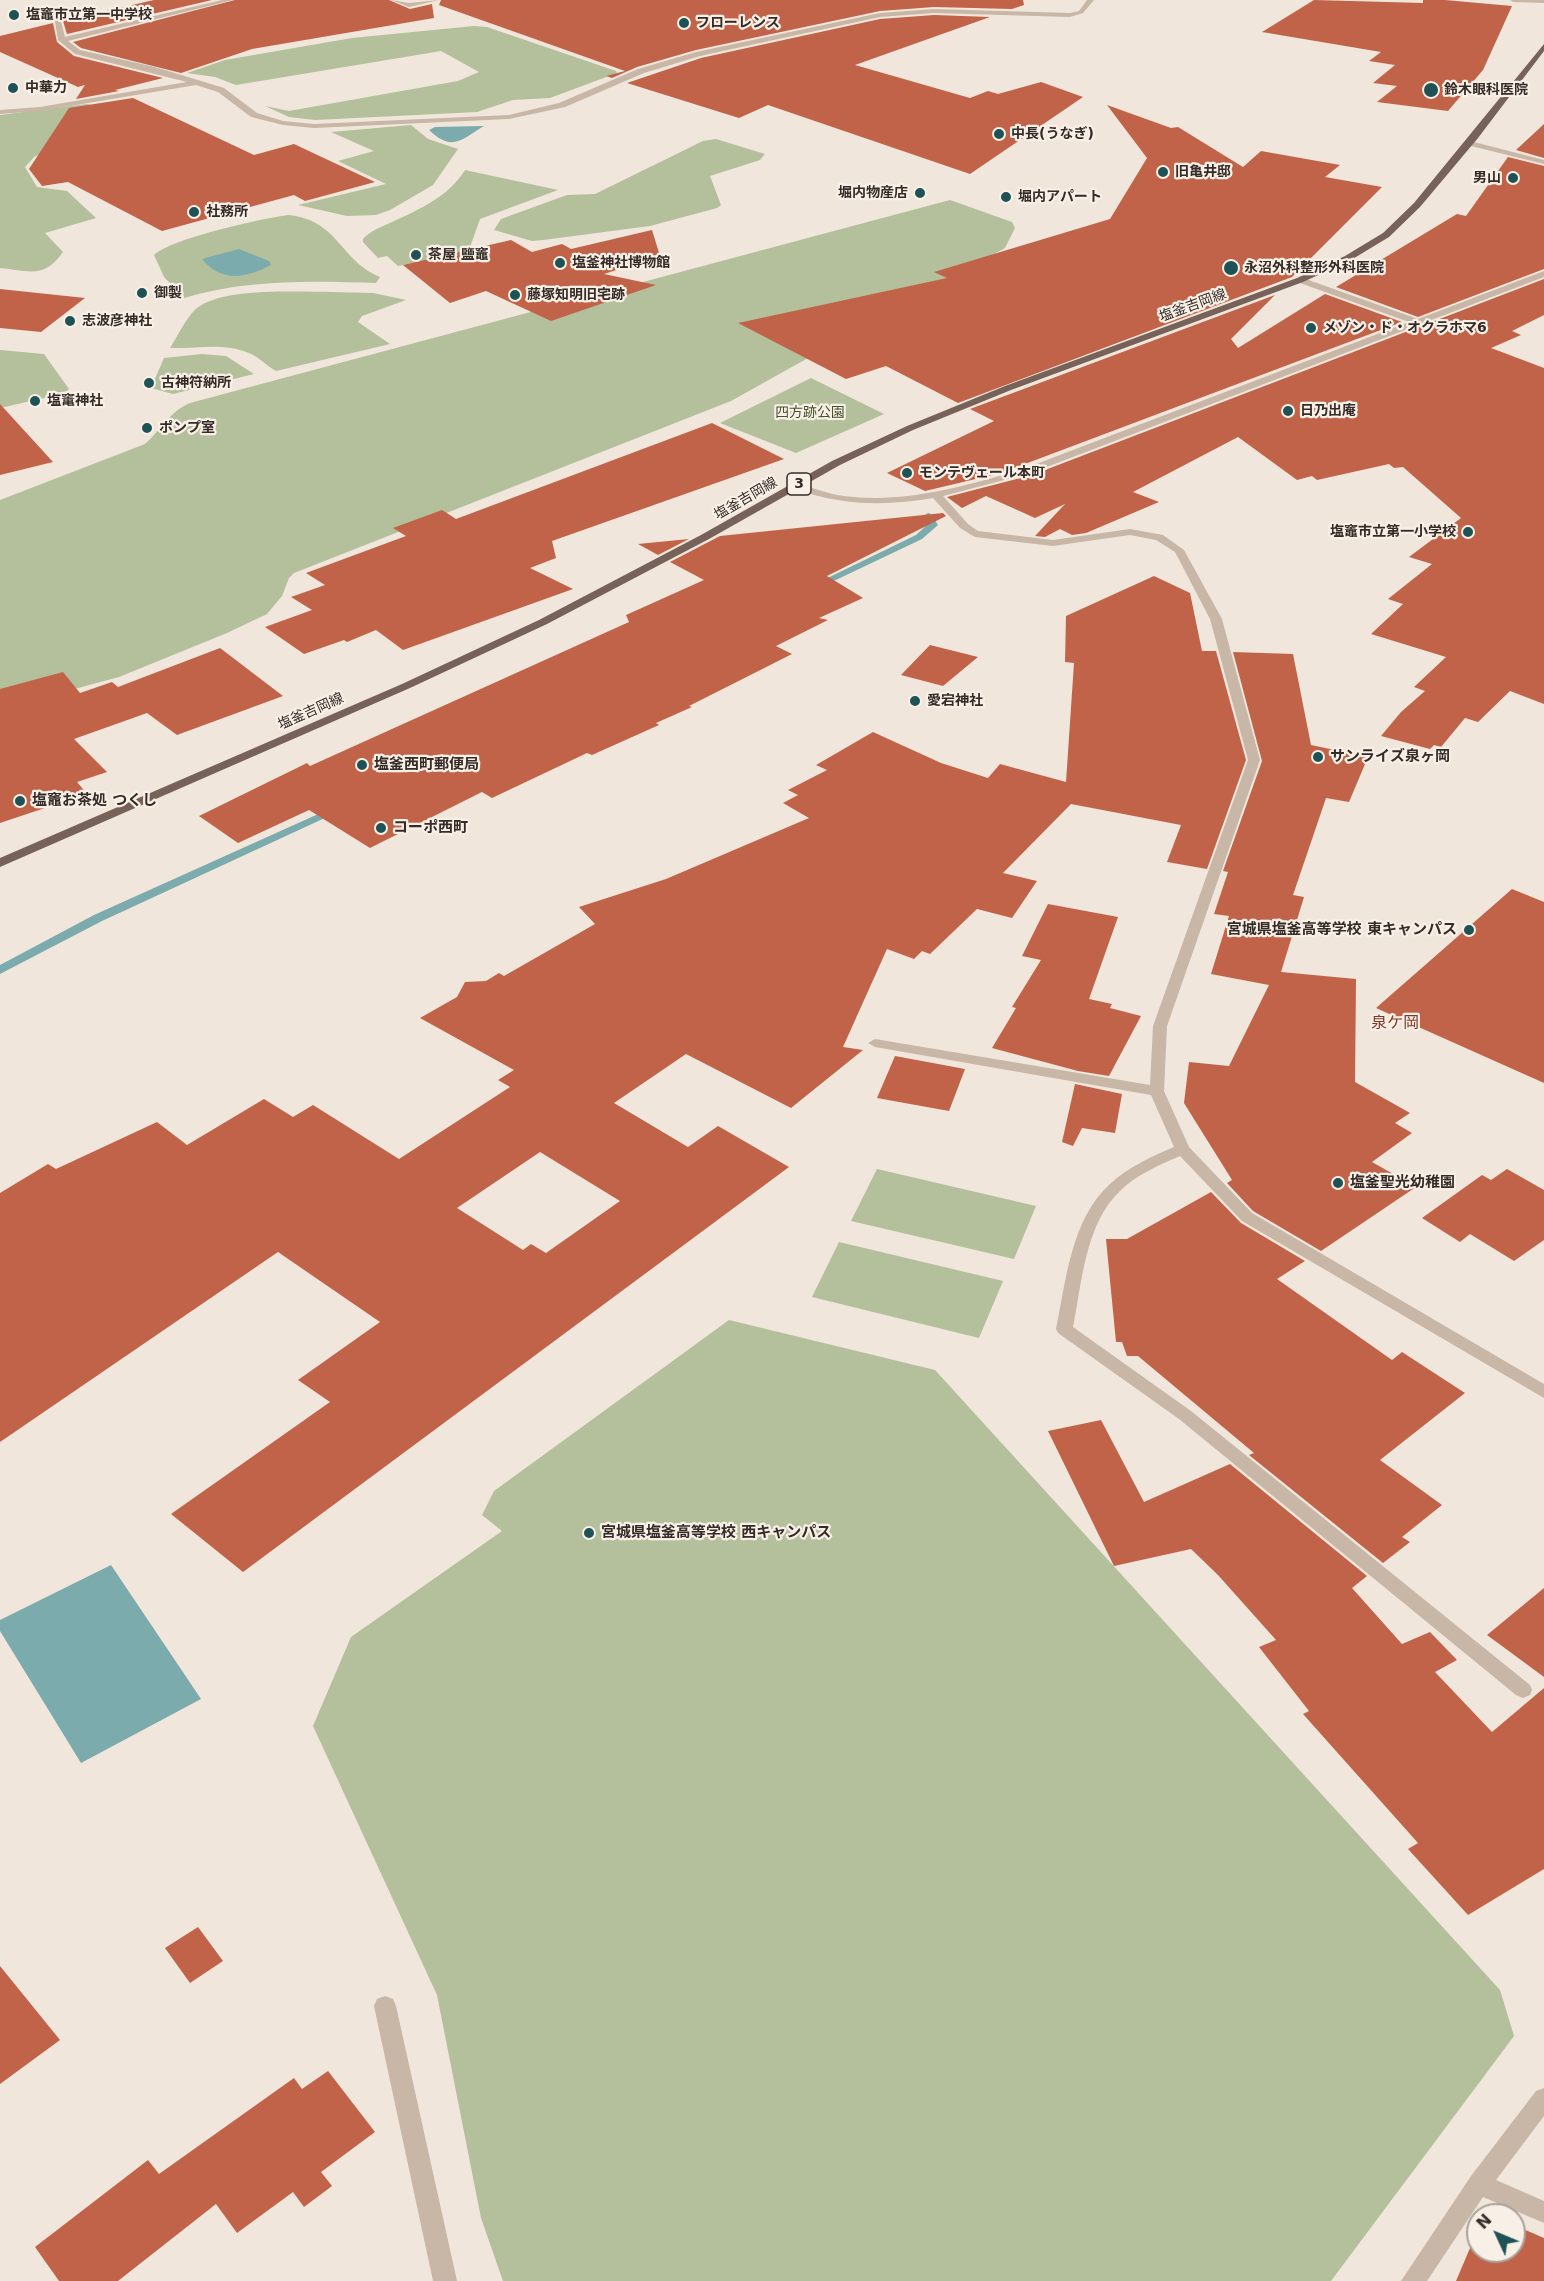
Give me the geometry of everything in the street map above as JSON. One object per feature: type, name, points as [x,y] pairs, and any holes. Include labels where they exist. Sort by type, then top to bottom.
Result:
[{"type":"main road","name":"塩釜吉岡線","points":[[0,863],[406,686],[543,622],[705,537],[795,486],[910,428],[1008,388],[1300,280],[1348,258],[1386,235],[1417,205],[1470,143],[1544,46]]},
{"type":"street","points":[[62,40],[230,0]]},
{"type":"street","points":[[394,0],[409,5],[436,0]]},
{"type":"street","points":[[55,10],[62,40],[78,52],[201,83],[221,90],[254,115],[283,123],[350,125],[509,117],[562,105],[641,71],[699,54],[880,15],[934,11],[1070,15],[1081,12],[1091,0]]},
{"type":"street","points":[[1514,0],[1544,1]]},
{"type":"street","points":[[0,112],[40,109],[201,83]]},
{"type":"street","points":[[1470,143],[1544,162]]},
{"type":"street","points":[[795,486],[854,500],[934,493],[979,486],[1027,471],[1544,274]]},
{"type":"street","points":[[1300,280],[1420,323]]},
{"type":"street","points":[[934,493],[964,526],[975,534],[1053,543],[1130,532],[1159,537],[1179,550],[1216,619],[1254,760],[1160,1026],[1157,1091],[1182,1149],[1247,1217],[1544,1392]]},
{"type":"street","points":[[875,1043],[1157,1091]]},
{"type":"street","points":[[1182,1149],[1138,1170],[1112,1189],[1097,1210],[1081,1254],[1064,1329],[1185,1414],[1523,1690]]},
{"type":"street","points":[[386,2006],[444,2281]]},
{"type":"street","points":[[1413,2281],[1479,2184],[1544,2098]]},
{"type":"street","points":[[1479,2184],[1544,2212]]},
{"type":"green space","points":[[474,26],[487,27],[617,73],[550,98],[513,100],[477,112],[315,120],[289,117],[265,106],[289,111],[458,81],[479,72],[441,51],[236,85],[215,77],[187,73],[225,60],[352,38]]},
{"type":"green space","points":[[87,104],[97,106],[40,155],[35,156],[25,167],[37,187],[67,191],[96,218],[45,233],[63,252],[56,261],[43,270],[0,268],[0,115]]},
{"type":"green space","points":[[411,125],[428,139],[458,149],[433,185],[390,210],[376,215],[347,216],[298,205],[386,184],[338,161],[374,151],[331,132]]},
{"type":"green space","points":[[716,139],[765,154],[760,160],[710,176],[721,205],[717,208],[650,226],[543,240],[532,241],[494,230],[501,219],[567,195],[595,194],[703,141]]},
{"type":"green space","points":[[465,170],[558,190],[480,219],[469,250],[465,252],[398,266],[387,256],[378,258],[363,242],[363,239],[373,231],[423,207],[442,195]]},
{"type":"green space","points":[[950,200],[1012,222],[1015,228],[1005,248],[731,401],[294,573],[289,578],[282,596],[267,614],[227,633],[119,677],[0,709],[0,500],[145,444],[171,416],[190,403]]},
{"type":"green space","points":[[288,215],[305,218],[329,232],[366,270],[380,277],[376,283],[256,284],[184,298],[164,277],[154,255],[197,236]]},
{"type":"green space","points":[[263,292],[373,293],[406,300],[362,316],[358,322],[390,344],[276,371],[253,355],[239,350],[219,347],[170,348],[191,314],[212,300]]},
{"type":"green space","points":[[0,350],[44,354],[69,389],[66,393],[0,408]]},
{"type":"green space","points":[[202,354],[226,356],[254,374],[173,394],[151,388],[164,358]]},
{"type":"green space","name":"四方跡公園","points":[[811,378],[884,414],[796,453],[720,423]]},
{"type":"green space","points":[[877,1169],[1036,1206],[1014,1259],[851,1221]]},
{"type":"green space","points":[[839,1242],[1003,1281],[979,1338],[812,1297]]},
{"type":"green space","points":[[729,1320],[935,1370],[1500,1990],[1514,2036],[1331,2281],[503,2281],[481,2218],[437,1995],[313,1726],[351,1637],[502,1531],[482,1515],[494,1491]]},
{"type":"water","points":[[484,126],[457,142],[444,141],[429,130],[435,127]]},
{"type":"water","points":[[239,249],[269,261],[271,265],[252,273],[235,276],[218,272],[202,259]]},
{"type":"water","points":[[111,1565],[201,1699],[81,1763],[0,1631],[0,1620]]},
{"type":"building","points":[[154,0],[212,0],[67,34],[63,21]]},
{"type":"building","points":[[235,0],[389,0],[410,9],[432,4],[434,18],[252,49],[181,73],[81,48],[73,42]]},
{"type":"building","points":[[441,0],[1023,0],[1024,5],[1012,9],[934,7],[880,11],[696,50],[637,67],[612,78],[606,76],[625,71],[439,5]]},
{"type":"building","points":[[1314,0],[1423,3],[1423,0],[1445,0],[1512,6],[1483,70],[1448,111],[1377,102],[1397,86],[1373,83],[1395,65],[1369,61],[1381,52],[1262,32]]},
{"type":"building","points":[[934,15],[990,17],[855,65],[970,98],[988,91],[998,94],[1041,82],[1083,97],[970,174],[768,105],[739,118],[627,83],[701,58],[880,19]]},
{"type":"building","points":[[53,23],[57,42],[74,56],[163,78],[115,90],[119,91],[76,99],[85,85],[78,87],[0,52],[0,36]]},
{"type":"building","points":[[133,98],[254,155],[294,144],[375,182],[305,201],[294,195],[162,231],[68,182],[42,186],[29,169],[69,108]]},
{"type":"building","points":[[1107,105],[1171,128],[1178,127],[1243,167],[1261,151],[1340,165],[1325,177],[1382,187],[1292,277],[958,403],[886,366],[846,379],[738,323],[947,278],[934,272],[1110,219],[1147,158]]},
{"type":"building","points":[[1544,124],[1544,158],[1516,150]]},
{"type":"building","points":[[1508,157],[1544,166],[1544,269],[1418,317],[1336,287],[1457,214],[1466,216]]},
{"type":"building","points":[[652,230],[660,256],[604,274],[656,285],[551,321],[486,291],[450,303],[403,265],[511,240],[532,252],[562,244],[571,249]]},
{"type":"building","points":[[1544,279],[1544,315],[1512,331],[1521,335],[1491,348],[1544,368],[1544,704],[1510,691],[1478,722],[1465,718],[1441,747],[1434,745],[1430,749],[1381,736],[1401,712],[1425,691],[1414,687],[1446,657],[1371,634],[1403,604],[1388,599],[1432,564],[1409,557],[1461,518],[1403,467],[1394,468],[1389,464],[1317,480],[1312,476],[1297,480],[1238,437],[1133,492],[1159,502],[1086,533],[1072,535],[1060,529],[1045,537],[1035,536],[1065,504],[1035,518],[986,496],[962,508],[947,497],[1032,475]]},
{"type":"building","points":[[0,289],[85,298],[41,332],[0,328]]},
{"type":"building","points":[[1325,294],[1402,322],[1001,473],[925,491],[887,473],[994,421],[970,409],[1275,295],[1231,339],[1238,348]]},
{"type":"building","points":[[0,404],[53,462],[0,475]]},
{"type":"building","points":[[712,423],[784,459],[552,541],[556,558],[530,568],[573,589],[403,650],[376,630],[347,642],[344,640],[304,654],[265,627],[312,610],[291,597],[325,585],[306,573],[406,536],[393,528],[442,510],[456,519]]},
{"type":"building","points":[[943,513],[946,516],[827,576],[863,598],[819,618],[828,620],[776,646],[792,654],[689,706],[692,707],[656,723],[659,725],[592,755],[587,753],[492,798],[482,792],[370,848],[309,810],[238,843],[199,816],[307,763],[310,766],[629,622],[626,615],[704,580],[670,562],[720,536]]},
{"type":"building","points":[[689,539],[658,555],[638,544]]},
{"type":"building","points":[[1154,576],[1190,593],[1202,651],[1216,651],[1246,760],[1207,869],[1167,862],[1181,825],[1071,804],[1003,873],[1037,881],[1012,918],[977,909],[930,954],[922,951],[914,959],[887,949],[843,1047],[863,1050],[791,1108],[686,1054],[614,1103],[688,1147],[718,1126],[789,1167],[243,1572],[171,1514],[330,1402],[298,1380],[380,1322],[278,1252],[0,1442],[0,1193],[48,1164],[56,1169],[157,1122],[187,1145],[264,1099],[293,1117],[313,1105],[399,1159],[510,1087],[498,1080],[514,1070],[420,1018],[457,997],[465,982],[486,981],[499,973],[504,976],[595,924],[579,907],[666,879],[809,818],[783,803],[798,795],[788,790],[827,770],[816,765],[873,732],[941,763],[988,778],[1000,764],[1066,782],[1074,663],[1065,662],[1066,616]],"holes":[[[540,1152],[620,1201],[546,1253],[531,1244],[523,1250],[457,1208]]]},
{"type":"building","points":[[930,645],[978,657],[943,686],[901,675]]},
{"type":"building","points":[[220,648],[283,696],[177,735],[147,713],[74,739],[107,772],[77,782],[87,794],[0,823],[0,689],[63,672],[80,693],[112,682],[118,687]]},
{"type":"building","points":[[1233,652],[1293,654],[1311,745],[1368,757],[1349,802],[1326,798],[1293,895],[1304,897],[1281,972],[1356,979],[1355,1082],[1410,1113],[1395,1123],[1412,1133],[1372,1162],[1416,1187],[1321,1251],[1253,1211],[1227,1183],[1232,1180],[1184,1103],[1189,1062],[1229,1066],[1269,985],[1211,974],[1229,916],[1214,914],[1228,872],[1223,871],[1262,761]]},
{"type":"building","points":[[1512,889],[1544,902],[1544,1083],[1376,1008]]},
{"type":"building","points":[[1048,904],[1118,917],[1089,999],[1112,1004],[1110,1008],[1141,1016],[1109,1076],[1078,1071],[992,1048],[1016,1008],[1012,1007],[1041,960],[1022,956]]},
{"type":"building","points":[[895,1056],[965,1069],[949,1111],[877,1098]]},
{"type":"building","points":[[1075,1084],[1122,1094],[1115,1133],[1082,1128],[1073,1146],[1062,1142]]},
{"type":"building","points":[[1507,1169],[1544,1190],[1544,1240],[1514,1261],[1470,1234],[1460,1242],[1422,1218],[1482,1175],[1491,1180]]},
{"type":"building","points":[[1211,1192],[1241,1223],[1305,1261],[1277,1279],[1392,1360],[1402,1352],[1465,1393],[1380,1460],[1442,1505],[1402,1537],[1410,1542],[1383,1563],[1249,1455],[1254,1453],[1138,1356],[1127,1356],[1122,1342],[1116,1342],[1106,1239],[1127,1239]]},
{"type":"building","points":[[1101,1420],[1144,1502],[1230,1464],[1367,1576],[1352,1588],[1402,1644],[1430,1632],[1457,1660],[1435,1672],[1492,1732],[1544,1688],[1544,1869],[1468,1915],[1408,1849],[1418,1843],[1303,1714],[1309,1711],[1259,1647],[1276,1640],[1218,1575],[1191,1549],[1114,1566],[1048,1431]]},
{"type":"building","points":[[1544,1588],[1544,1677],[1487,1635]]},
{"type":"building","points":[[198,1927],[223,1961],[190,1983],[165,1948]]},
{"type":"building","points":[[0,1966],[60,2040],[0,2084]]},
{"type":"building","points":[[328,2071],[375,2132],[321,2172],[332,2186],[304,2207],[293,2192],[237,2233],[216,2204],[118,2281],[59,2281],[35,2247],[148,2160],[159,2174],[294,2078],[302,2089]]},
{"type":"building","points":[[1526,2230],[1544,2238],[1544,2281],[1456,2281],[1466,2258],[1466,2263],[1526,2263]]},
{"type":"waterway","points":[[816,586],[919,537],[933,525],[928,516]]},
{"type":"waterway","points":[[0,970],[98,918],[336,809]]},
{"type":"place","name":"塩竈市立第一中学校","points":[[14,15]]},
{"type":"place","name":"フローレンス","points":[[684,23]]},
{"type":"place","name":"中華力","points":[[13,88]]},
{"type":"place","name":"鈴木眼科医院","points":[[1431,90]]},
{"type":"place","name":"中長(うなぎ)","points":[[999,134]]},
{"type":"place","name":"旧亀井邸","points":[[1163,172]]},
{"type":"place","name":"男山","points":[[1513,178]]},
{"type":"place","name":"堀内物産店","points":[[920,193]]},
{"type":"place","name":"堀内アパート","points":[[1006,197]]},
{"type":"place","name":"社務所","points":[[194,212]]},
{"type":"place","name":"茶屋 鹽竈","points":[[416,255]]},
{"type":"place","name":"塩釜神社博物館","points":[[560,263]]},
{"type":"place","name":"永沼外科整形外科医院","points":[[1231,268]]},
{"type":"place","name":"御製","points":[[142,293]]},
{"type":"place","name":"藤塚知明旧宅跡","points":[[515,295]]},
{"type":"place","name":"志波彦神社","points":[[70,321]]},
{"type":"place","name":"メゾン・ド・オクラホマ6","points":[[1311,328]]},
{"type":"place","name":"古神符納所","points":[[149,383]]},
{"type":"place","name":"塩竃神社","points":[[35,401]]},
{"type":"place","name":"日乃出庵","points":[[1288,411]]},
{"type":"place","name":"ポンプ室","points":[[147,428]]},
{"type":"place","name":"モンテヴェール本町","points":[[907,473]]},
{"type":"place","name":"塩竈市立第一小学校","points":[[1468,532]]},
{"type":"place","name":"愛宕神社","points":[[915,701]]},
{"type":"place","name":"サンライズ泉ヶ岡","points":[[1318,757]]},
{"type":"place","name":"塩釜西町郵便局","points":[[362,765]]},
{"type":"place","name":"塩竈お茶処 つくし","points":[[20,801]]},
{"type":"place","name":"コーポ西町","points":[[381,828]]},
{"type":"place","name":"宮城県塩釜高等学校 東キャンパス","points":[[1469,930]]},
{"type":"place","name":"塩釜聖光幼稚園","points":[[1338,1183]]},
{"type":"place","name":"宮城県塩釜高等学校 西キャンパス","points":[[589,1533]]},
{"type":"district","name":"泉ケ岡","points":[[1395,1024]]}]
